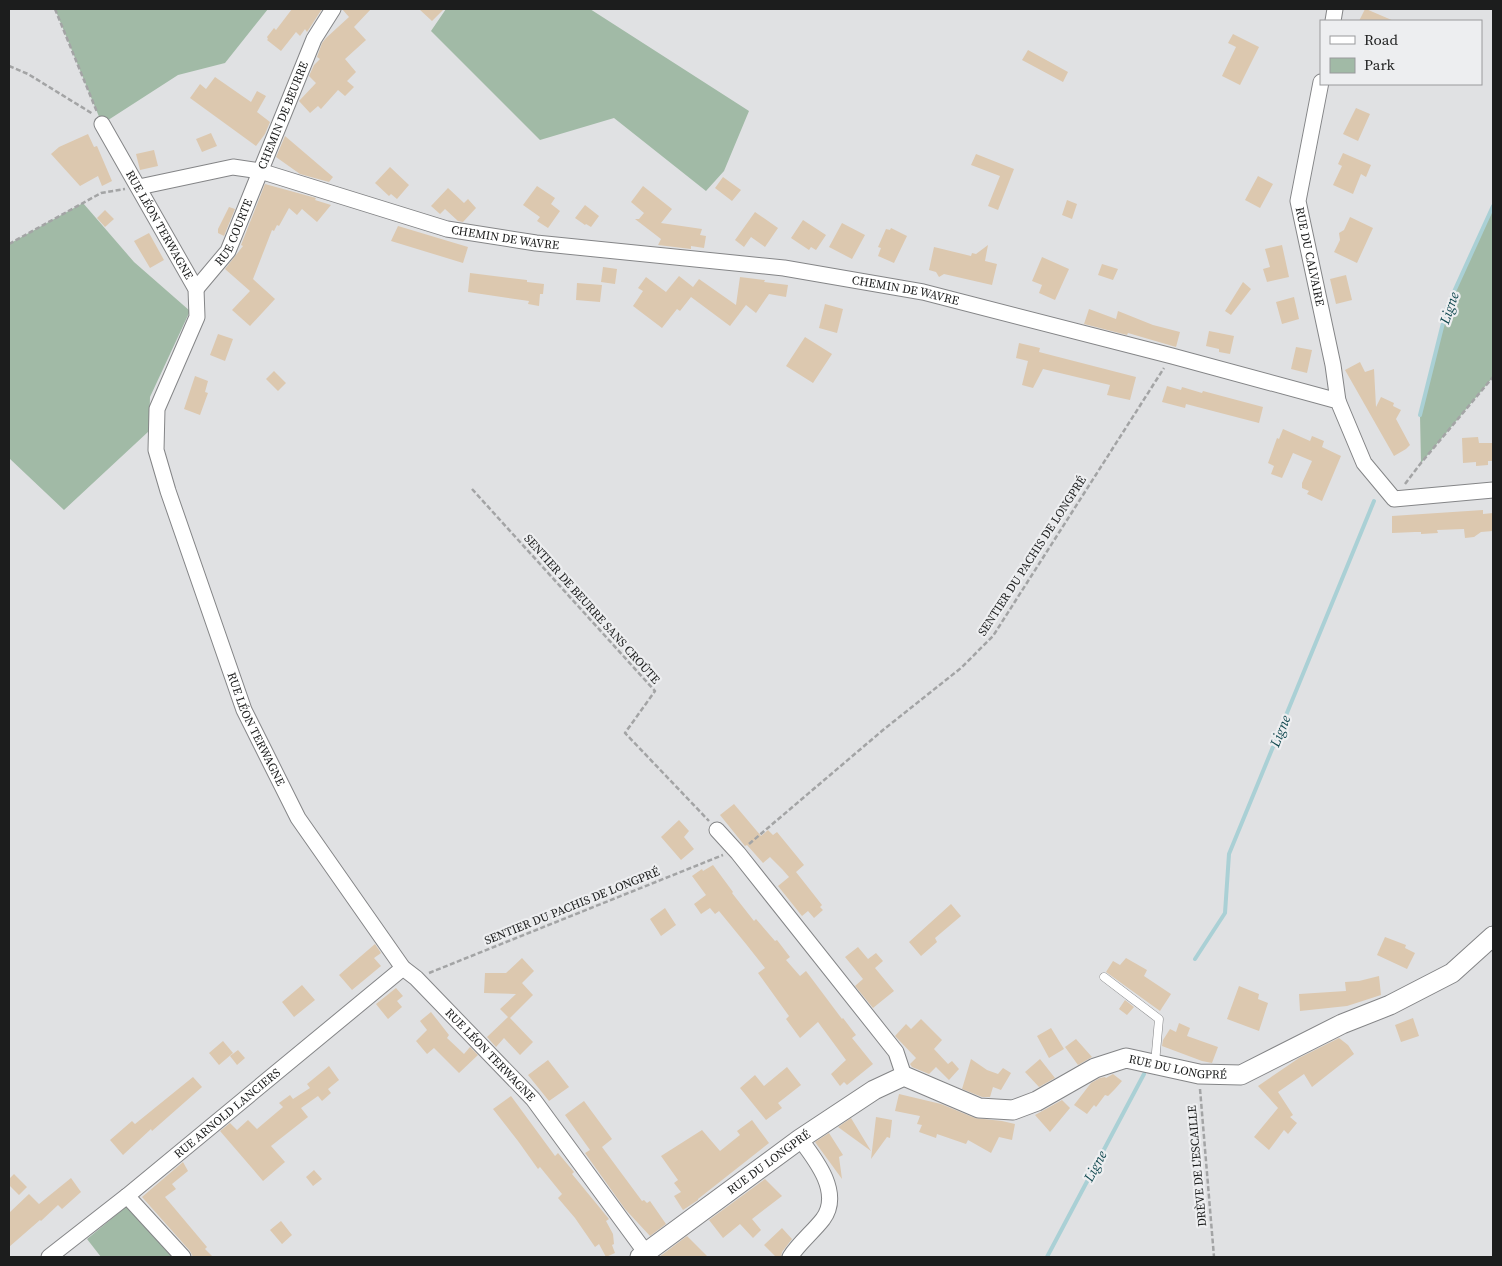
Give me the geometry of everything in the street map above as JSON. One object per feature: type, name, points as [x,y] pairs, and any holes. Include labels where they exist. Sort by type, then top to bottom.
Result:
[{"type":"street","name":"CHEMIN DE BEURRE","points":[[139,187],[233,168],[260,171],[314,39],[334,9]]},
{"type":"street","name":"RUE DU CALVAIRE","points":[[1320,85],[1298,200],[1333,365],[1338,401]]},
{"type":"street","name":"RUE LÉON TERWAGNE","points":[[102,124],[196,288],[197,317],[156,409],[156,450],[244,710],[298,818],[403,968],[416,978],[533,1099],[643,1255]]},
{"type":"street","name":"RUE COURTE","points":[[196,288],[228,251],[260,171]]},
{"type":"street","name":"CHEMIN DE WAVRE","points":[[260,171],[446,229],[536,244],[784,268],[923,292],[1338,401]]},
{"type":"street","points":[[1338,401],[1364,463],[1394,499],[1493,490]]},
{"type":"street","points":[[717,830],[737,852],[896,1052],[904,1076]]},
{"type":"street","name":"RUE DU LONGPRÉ","points":[[643,1255],[800,1139],[874,1090],[904,1076],[980,1108],[1013,1110],[1037,1100],[1096,1068],[1126,1058],[1199,1074],[1241,1075],[1342,1024],[1390,1005],[1452,973],[1493,936]]},
{"type":"street","name":"RUE ARNOLD LANCIERS","points":[[49,1257],[127,1196],[403,968]]},
{"type":"street","points":[[790,1257],[798,1245],[824,1218],[830,1200],[826,1180],[818,1162],[800,1139]]},
{"type":"street","points":[[127,1196],[183,1257]]},
{"type":"lane","points":[[1104,977],[1159,1019],[1155,1064]]},
{"type":"path","points":[[56,9],[102,124]]},
{"type":"path","points":[[9,66],[28,74],[90,110],[102,124]]},
{"type":"path","points":[[9,244],[101,193],[139,187]]},
{"type":"path","name":"SENTIER DU PACHIS DE LONGPRÉ","points":[[416,978],[737,852],[790,811],[883,730],[961,668],[992,636],[1172,356]]},
{"type":"path","points":[[1394,499],[1421,463],[1493,376]]},
{"type":"path","name":"SENTIER DE BEURRE SANS CROÛTE","points":[[472,490],[655,691],[625,733],[717,830]]},
{"type":"path","name":"DRÈVE DE L'ESCAILLE","points":[[1199,1074],[1214,1257]]},
{"type":"green space","points":[[55,9],[268,9],[225,63],[178,75],[102,124]]},
{"type":"green space","points":[[446,9],[590,9],[749,111],[724,171],[706,191],[614,118],[540,140],[431,31]]},
{"type":"green space","points":[[83,203],[134,262],[190,311],[150,397],[149,431],[64,510],[9,458],[9,244]]},
{"type":"green space","points":[[1493,206],[1493,377],[1421,463],[1420,415],[1447,307]]},
{"type":"green space","points":[[127,1206],[173,1257],[101,1257],[87,1239]]},
{"type":"building","points":[[292,9],[322,9],[307,32],[305,29],[300,36],[296,32],[281,51],[267,40],[267,37],[274,28],[276,30]]},
{"type":"building","points":[[342,9],[371,9],[354,27],[366,40],[345,59],[356,72],[347,81],[354,87],[345,96],[338,90],[321,109],[318,106],[310,113],[299,101],[316,83],[309,76],[314,65],[320,59],[317,57],[322,43],[349,17]]},
{"type":"building","points":[[419,9],[444,9],[432,21]]},
{"type":"building","points":[[1366,9],[1392,20],[1360,20]]},
{"type":"building","points":[[1233,34],[1259,47],[1240,85],[1222,76],[1236,47],[1228,43]]},
{"type":"building","points":[[1028,50],[1068,72],[1063,82],[1022,60]]},
{"type":"building","points":[[215,77],[251,102],[257,91],[266,96],[257,112],[270,122],[265,134],[256,146],[190,98],[200,84],[206,89]]},
{"type":"building","points":[[1356,108],[1370,114],[1358,141],[1343,134]]},
{"type":"building","points":[[211,133],[217,146],[202,152],[196,139]]},
{"type":"building","points":[[88,134],[94,147],[97,146],[112,181],[102,186],[98,176],[80,186],[51,154],[59,147]]},
{"type":"building","points":[[285,136],[333,177],[329,182],[300,174],[276,157]]},
{"type":"building","points":[[154,150],[158,166],[140,170],[136,154]]},
{"type":"building","points":[[1343,153],[1371,165],[1366,177],[1361,174],[1353,194],[1333,185],[1342,166],[1338,164]]},
{"type":"building","points":[[976,154],[1014,169],[998,210],[988,206],[1000,176],[971,165]]},
{"type":"building","points":[[390,167],[409,185],[397,199],[391,194],[389,196],[375,183]]},
{"type":"building","points":[[1258,176],[1273,184],[1260,208],[1245,200]]},
{"type":"building","points":[[723,177],[741,190],[732,201],[715,188]]},
{"type":"building","points":[[265,184],[316,198],[315,200],[331,205],[317,222],[302,209],[297,215],[289,208],[279,226],[277,225],[274,231],[272,230],[253,279],[275,299],[250,326],[232,310],[250,291],[225,269],[243,246],[241,245]]},
{"type":"building","points":[[537,186],[555,198],[551,204],[560,211],[548,228],[537,221],[540,217],[523,205]]},
{"type":"building","points":[[643,186],[672,209],[661,223],[702,229],[700,235],[706,236],[704,248],[691,246],[691,249],[658,245],[661,239],[635,219],[639,219],[644,213],[631,202]]},
{"type":"building","points":[[448,188],[464,203],[468,199],[476,208],[463,222],[458,221],[445,209],[440,214],[431,206]]},
{"type":"building","points":[[1067,200],[1077,204],[1072,219],[1062,215]]},
{"type":"building","points":[[585,205],[599,216],[591,227],[575,218]]},
{"type":"building","points":[[229,207],[235,209],[224,236],[218,233],[218,229]]},
{"type":"building","points":[[105,210],[114,219],[105,227],[97,218]]},
{"type":"building","points":[[755,212],[778,228],[765,247],[751,237],[744,247],[735,240]]},
{"type":"building","points":[[1350,217],[1373,228],[1357,263],[1334,252],[1340,240],[1339,233],[1344,230]]},
{"type":"building","points":[[803,220],[826,235],[816,250],[811,247],[809,250],[791,238]]},
{"type":"building","points":[[842,223],[865,235],[852,259],[829,247]]},
{"type":"building","points":[[398,226],[468,247],[463,263],[391,241]]},
{"type":"building","points":[[891,228],[907,236],[894,263],[878,256],[881,248],[878,247],[886,229],[890,230]]},
{"type":"building","points":[[149,233],[164,260],[150,268],[134,241]]},
{"type":"building","points":[[988,245],[985,261],[997,264],[992,285],[944,274],[939,277],[936,272],[929,270],[934,247],[971,256],[972,253],[976,254]]},
{"type":"building","points":[[1282,245],[1289,277],[1267,282],[1263,269],[1270,267],[1265,249]]},
{"type":"building","points":[[1042,257],[1069,269],[1055,300],[1039,293],[1042,285],[1032,281]]},
{"type":"building","points":[[1102,264],[1118,269],[1113,280],[1098,275]]},
{"type":"building","points":[[603,267],[617,269],[615,284],[601,282]]},
{"type":"building","points":[[470,273],[544,284],[543,294],[540,294],[539,306],[528,304],[529,301],[468,292]]},
{"type":"building","points":[[1346,275],[1352,300],[1336,304],[1330,279]]},
{"type":"building","points":[[679,276],[693,287],[699,279],[736,305],[740,277],[788,285],[786,297],[769,294],[756,313],[746,305],[730,326],[691,297],[680,311],[677,309],[662,328],[633,306],[643,291],[638,288],[646,277],[666,292]]},
{"type":"building","points":[[1243,282],[1251,289],[1231,315],[1225,311]]},
{"type":"building","points":[[577,283],[602,285],[600,302],[576,300]]},
{"type":"building","points":[[1294,297],[1299,319],[1282,324],[1276,302]]},
{"type":"building","points":[[825,304],[843,309],[837,333],[819,328]]},
{"type":"building","points":[[1089,309],[1116,319],[1118,311],[1153,325],[1180,332],[1176,347],[1128,333],[1127,335],[1084,324]]},
{"type":"building","points":[[1209,331],[1234,336],[1230,354],[1219,352],[1219,349],[1206,346]]},
{"type":"building","points":[[218,334],[233,339],[225,361],[210,355]]},
{"type":"building","points":[[805,337],[832,354],[813,383],[786,366]]},
{"type":"building","points":[[1019,343],[1040,348],[1039,352],[1136,377],[1130,400],[1107,395],[1110,385],[1043,369],[1033,388],[1022,385],[1028,361],[1016,358]]},
{"type":"building","points":[[1296,347],[1312,350],[1307,373],[1291,369]]},
{"type":"building","points":[[1360,362],[1365,372],[1374,369],[1376,407],[1381,397],[1394,403],[1393,406],[1401,410],[1396,419],[1410,445],[1394,456],[1345,370]]},
{"type":"building","points":[[274,371],[286,383],[278,391],[266,379]]},
{"type":"building","points":[[195,376],[208,381],[205,392],[208,393],[200,415],[184,409]]},
{"type":"building","points":[[1167,386],[1181,390],[1182,387],[1202,393],[1203,391],[1263,407],[1259,423],[1186,404],[1185,408],[1162,402]]},
{"type":"building","points":[[1283,429],[1310,441],[1312,436],[1324,441],[1322,447],[1341,456],[1322,501],[1307,494],[1309,491],[1302,488],[1302,483],[1312,461],[1293,453],[1282,478],[1271,474],[1274,466],[1268,463],[1277,438],[1279,439]]},
{"type":"building","points":[[1478,437],[1479,443],[1492,443],[1493,461],[1488,461],[1488,465],[1476,466],[1476,462],[1463,463],[1462,438]]},
{"type":"building","points":[[1483,510],[1483,514],[1493,513],[1493,531],[1481,532],[1474,537],[1465,538],[1464,529],[1437,530],[1438,533],[1421,534],[1421,532],[1392,533],[1392,516]]},
{"type":"building","points":[[734,804],[761,836],[768,830],[773,835],[777,832],[804,865],[796,872],[822,905],[820,907],[823,910],[814,918],[808,911],[802,916],[778,886],[789,877],[782,869],[770,857],[763,863],[747,845],[745,846],[720,815]]},
{"type":"building","points":[[679,820],[689,831],[684,837],[694,849],[681,860],[661,837]]},
{"type":"building","points":[[713,865],[754,921],[756,919],[775,941],[777,940],[790,957],[786,960],[800,976],[806,971],[856,1035],[852,1038],[873,1064],[847,1085],[844,1082],[840,1086],[831,1074],[846,1060],[818,1022],[800,1038],[786,1019],[789,1016],[758,973],[765,968],[719,911],[715,914],[710,908],[701,914],[694,904],[706,895],[692,876],[702,869],[703,871]]},
{"type":"building","points":[[951,904],[961,916],[935,938],[937,942],[921,956],[909,942]]},
{"type":"building","points":[[665,908],[676,925],[661,936],[650,919]]},
{"type":"building","points":[[1385,937],[1406,945],[1405,948],[1415,953],[1407,969],[1377,955]]},
{"type":"building","points":[[375,944],[381,953],[374,958],[381,966],[352,990],[339,975]]},
{"type":"building","points":[[858,947],[868,959],[876,953],[883,961],[875,968],[894,991],[873,1008],[855,986],[863,979],[845,957]]},
{"type":"building","points":[[522,958],[534,971],[522,983],[533,995],[510,1018],[533,1042],[520,1055],[504,1038],[496,1047],[487,1037],[508,1017],[500,1009],[516,994],[484,993],[485,973],[506,973]]},
{"type":"building","points":[[1126,958],[1147,970],[1144,976],[1171,994],[1160,1011],[1106,972],[1113,961],[1120,965]]},
{"type":"building","points":[[1379,976],[1381,995],[1347,1006],[1300,1011],[1299,994],[1346,991],[1345,982]]},
{"type":"building","points":[[302,985],[315,1000],[294,1017],[282,1002]]},
{"type":"building","points":[[1239,986],[1259,994],[1258,999],[1268,1003],[1259,1031],[1227,1019]]},
{"type":"building","points":[[396,988],[403,996],[397,1001],[402,1007],[388,1019],[376,1004]]},
{"type":"building","points":[[1125,1000],[1134,1007],[1127,1015],[1119,1009]]},
{"type":"building","points":[[431,1012],[449,1035],[447,1038],[464,1054],[470,1047],[478,1055],[459,1073],[434,1048],[427,1054],[416,1041],[427,1030],[420,1021]]},
{"type":"building","points":[[1413,1018],[1419,1036],[1401,1042],[1395,1025]]},
{"type":"building","points":[[921,1019],[942,1040],[934,1049],[948,1064],[952,1061],[959,1069],[949,1080],[936,1067],[929,1074],[912,1067],[910,1064],[916,1058],[895,1036],[906,1024],[911,1029]]},
{"type":"building","points":[[1179,1023],[1190,1028],[1187,1036],[1218,1047],[1212,1063],[1162,1046],[1163,1040],[1170,1029],[1176,1032]]},
{"type":"building","points":[[1051,1028],[1064,1049],[1049,1058],[1037,1036]]},
{"type":"building","points":[[1339,1038],[1348,1045],[1354,1054],[1312,1087],[1304,1074],[1278,1092],[1293,1115],[1290,1117],[1297,1123],[1288,1134],[1284,1130],[1269,1150],[1254,1137],[1279,1109],[1258,1086],[1299,1058]]},
{"type":"building","points":[[1076,1039],[1092,1057],[1078,1065],[1065,1047]]},
{"type":"building","points":[[223,1041],[233,1053],[219,1065],[209,1053]]},
{"type":"building","points":[[238,1050],[245,1058],[237,1065],[230,1056]]},
{"type":"building","points":[[971,1059],[987,1070],[998,1074],[1003,1068],[1011,1073],[1001,1090],[993,1087],[990,1097],[982,1097],[962,1089]]},
{"type":"building","points":[[1040,1059],[1055,1078],[1039,1087],[1025,1072]]},
{"type":"building","points":[[548,1060],[569,1087],[549,1101],[528,1075]]},
{"type":"building","points":[[329,1066],[339,1080],[328,1089],[331,1093],[322,1101],[318,1096],[301,1108],[308,1117],[271,1146],[285,1162],[263,1181],[220,1131],[230,1123],[237,1130],[248,1120],[257,1129],[283,1107],[279,1103],[290,1095],[293,1099],[310,1088],[307,1084]]},
{"type":"building","points":[[787,1067],[801,1085],[778,1103],[782,1108],[766,1120],[740,1088],[755,1075],[764,1086]]},
{"type":"building","points":[[1113,1074],[1122,1081],[1108,1096],[1105,1095],[1096,1107],[1094,1105],[1087,1114],[1074,1105],[1091,1083]]},
{"type":"building","points":[[193,1077],[202,1087],[123,1155],[110,1140],[132,1121],[135,1124]]},
{"type":"building","points":[[899,1094],[941,1104],[975,1118],[1015,1124],[1012,1140],[999,1137],[991,1153],[968,1140],[966,1144],[937,1134],[936,1138],[919,1132],[922,1125],[917,1124],[920,1116],[895,1111]]},
{"type":"building","points":[[511,1096],[555,1156],[558,1153],[574,1172],[572,1174],[609,1219],[606,1221],[613,1234],[614,1244],[612,1245],[615,1253],[606,1257],[599,1244],[595,1247],[575,1218],[558,1198],[562,1194],[540,1167],[538,1169],[493,1109]]},
{"type":"building","points":[[1062,1100],[1070,1108],[1050,1132],[1035,1115]]},
{"type":"building","points":[[584,1101],[612,1139],[602,1147],[642,1201],[644,1200],[647,1203],[650,1201],[666,1224],[650,1236],[625,1209],[585,1153],[590,1150],[565,1115]]},
{"type":"building","points":[[876,1117],[892,1120],[890,1138],[887,1137],[871,1159]]},
{"type":"building","points":[[851,1118],[871,1151],[838,1127]]},
{"type":"building","points":[[752,1120],[769,1143],[683,1210],[674,1196],[681,1192],[674,1183],[678,1180],[661,1156],[702,1130],[720,1151],[740,1135],[737,1131]]},
{"type":"building","points":[[829,1133],[843,1155],[839,1157],[842,1179],[815,1142]]},
{"type":"building","points":[[183,1162],[188,1171],[172,1184],[176,1189],[165,1197],[207,1247],[205,1249],[213,1257],[193,1257],[190,1251],[142,1197]]},
{"type":"building","points":[[314,1170],[322,1179],[313,1186],[306,1177]]},
{"type":"building","points":[[14,1174],[27,1187],[19,1195],[9,1185],[9,1179]]},
{"type":"building","points":[[71,1178],[81,1192],[62,1209],[58,1205],[9,1247],[9,1213],[29,1194],[39,1204]]},
{"type":"building","points":[[765,1179],[782,1196],[752,1219],[761,1230],[753,1238],[740,1224],[723,1238],[709,1220]]},
{"type":"building","points":[[281,1221],[292,1235],[282,1244],[270,1230]]},
{"type":"building","points":[[782,1228],[792,1239],[782,1252],[781,1257],[776,1257],[764,1245]]},
{"type":"building","points":[[687,1236],[708,1257],[659,1257]]},
{"type":"waterway","name":"Ligne","points":[[1420,415],[1447,307],[1493,206]]},
{"type":"waterway","name":"Ligne","points":[[1195,959],[1225,913],[1229,854],[1374,501]]},
{"type":"waterway","name":"Ligne","points":[[1047,1257],[1144,1074]]}]
